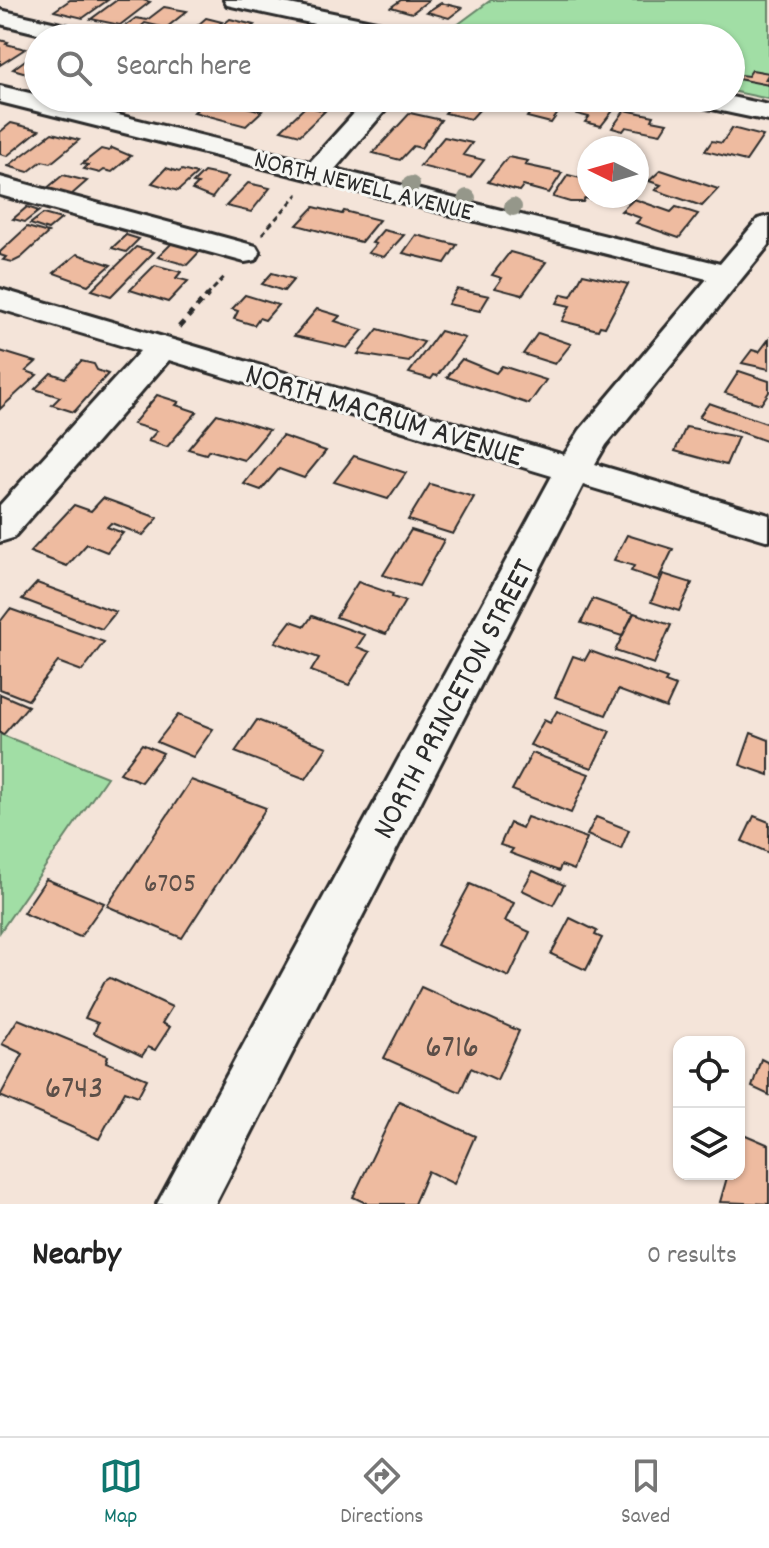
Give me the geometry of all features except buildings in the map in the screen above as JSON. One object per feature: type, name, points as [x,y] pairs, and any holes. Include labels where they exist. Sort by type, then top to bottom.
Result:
[{"type":"street","points":[[236,0],[291,5],[362,24]]},
{"type":"street","points":[[0,17],[30,24]]},
{"type":"street","name":"NORTH NEWELL AVENUE","points":[[0,94],[24,100]]},
{"type":"street","points":[[745,108],[769,113]]},
{"type":"street","name":"NORTH NEWELL AVENUE","points":[[73,112],[728,275]]},
{"type":"street","points":[[317,172],[370,112]]},
{"type":"street","points":[[0,186],[245,253]]},
{"type":"street","name":"NORTH PRINCETON STREET","points":[[185,1204],[573,470],[593,438],[769,225]]},
{"type":"street","name":"NORTH MACRUM AVENUE","points":[[0,299],[769,528]]},
{"type":"street","points":[[0,529],[162,347]]},
{"type":"green space","points":[[491,0],[769,0],[769,99],[745,94],[745,24],[458,24]]},
{"type":"green space","points":[[0,734],[107,777],[0,932]]}]
